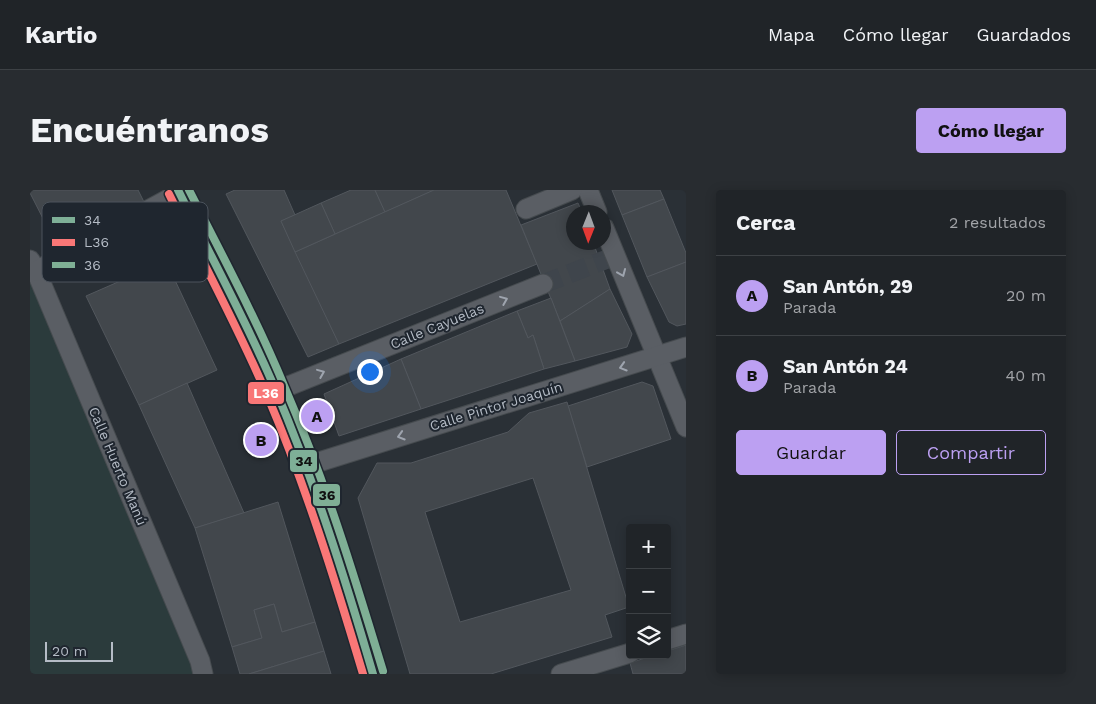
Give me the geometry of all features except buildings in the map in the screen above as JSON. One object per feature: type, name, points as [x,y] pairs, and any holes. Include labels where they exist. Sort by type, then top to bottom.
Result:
[{"type":"main road","points":[[208,247],[276,391],[306,466],[373,674]]},
{"type":"street","points":[[526,209],[572,190]]},
{"type":"street","points":[[588,190],[594,205]]},
{"type":"street","points":[[160,202],[181,191]]},
{"type":"street","points":[[611,245],[686,427]]},
{"type":"street","name":"Calle Huerto Manú","points":[[32,268],[200,661],[203,674]]},
{"type":"street","name":"Calle Cayuelas","points":[[276,391],[543,284]]},
{"type":"street","name":"Calle Pintor Joaquín","points":[[306,466],[686,347]]},
{"type":"street","points":[[671,639],[686,634]]},
{"type":"street","points":[[561,674],[625,654]]},
{"type":"shaded area","points":[[30,272],[203,674],[30,674]]},
{"type":"tunnel","points":[[543,284],[615,256]]},
{"type":"transit line","name":"34","points":[[178,190],[184,202]]},
{"type":"transit line","name":"36","points":[[189,190],[195,202]]},
{"type":"transit line","name":"L36","points":[[169,194],[173,202]]},
{"type":"transit line","name":"36","points":[[208,227],[251,313],[300,423],[338,528],[383,671]]},
{"type":"transit line","name":"34","points":[[208,250],[253,340],[304,461],[329,531],[373,674]]},
{"type":"transit line","name":"L36","points":[[208,270],[267,395],[295,464],[342,604],[363,674]]},
{"type":"place","name":"San Antón, 29","points":[[317,416]]},
{"type":"place","name":"San Antón 24","points":[[261,440]]}]
